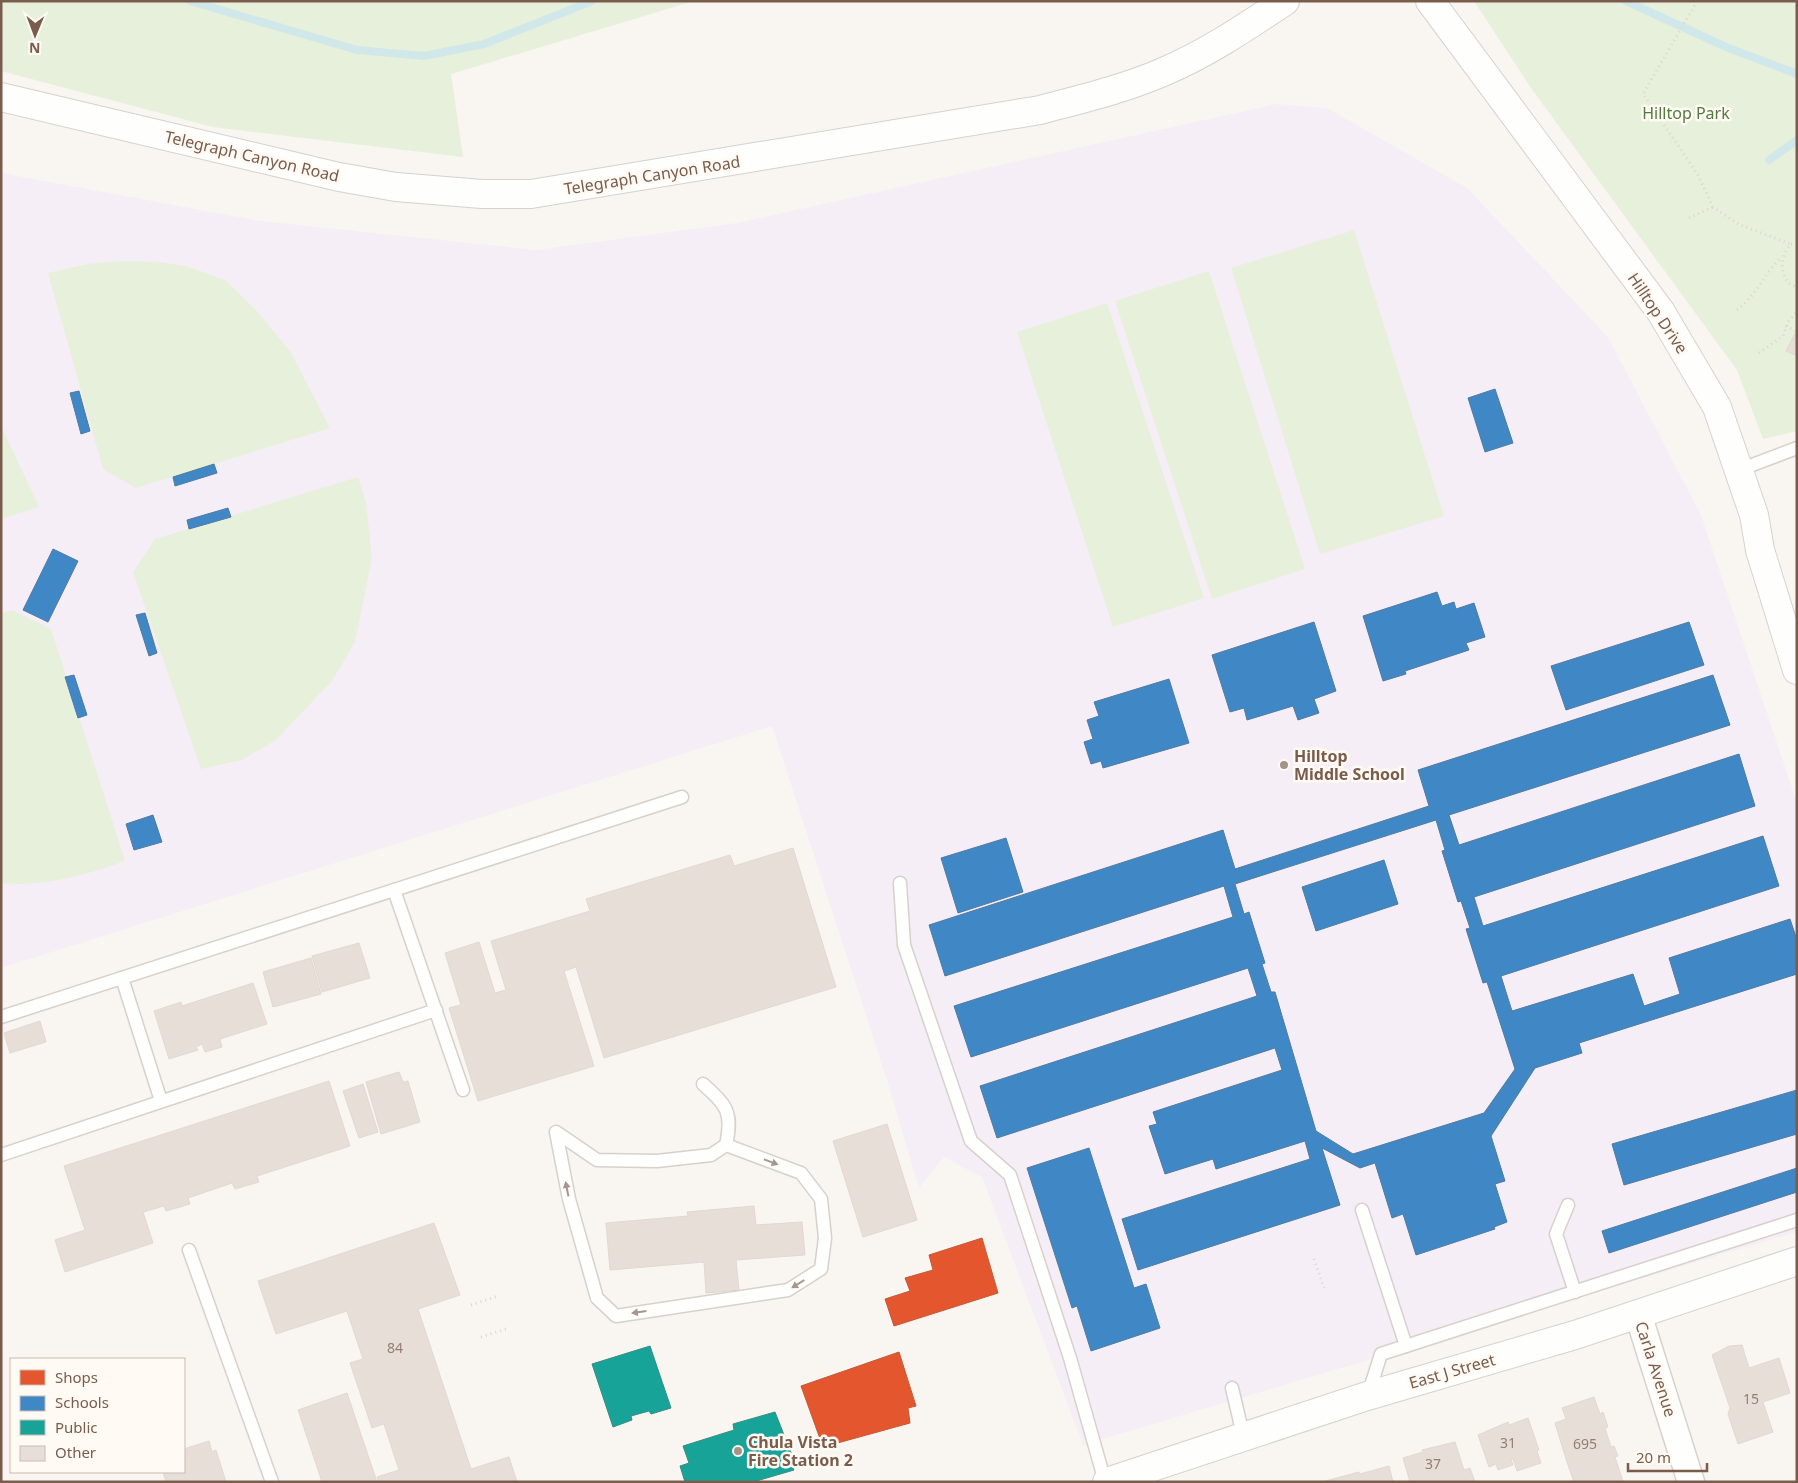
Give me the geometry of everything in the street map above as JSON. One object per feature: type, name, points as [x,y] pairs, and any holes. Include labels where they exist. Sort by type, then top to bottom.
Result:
[{"type":"street","name":"Telegraph Canyon Road","points":[[1,97],[348,179],[396,188],[482,194],[531,194],[1040,110],[1164,72],[1241,31],[1285,1]]},
{"type":"street","name":"Hilltop Drive","points":[[1430,1],[1661,312],[1717,407],[1754,514],[1760,550],[1797,670]]},
{"type":"street","name":"East J Street","points":[[1106,1482],[1367,1396],[1638,1314],[1797,1261]]},
{"type":"street","name":"Carla Avenue","points":[[1638,1314],[1692,1482]]},
{"type":"lane","points":[[1739,470],[1797,448]]},
{"type":"lane","points":[[1,1017],[682,797]]},
{"type":"lane","points":[[900,882],[904,945],[971,1141],[1010,1175],[1070,1358],[1106,1482]]},
{"type":"lane","points":[[394,890],[463,1090]]},
{"type":"lane","points":[[122,978],[161,1101]]},
{"type":"lane","points":[[1,1155],[436,1010]]},
{"type":"lane","points":[[703,1084],[725,1105],[730,1124],[726,1145],[711,1155],[657,1160],[597,1160],[556,1132],[569,1200],[597,1298],[616,1316],[788,1290],[821,1269],[825,1238],[821,1200],[802,1173],[726,1145]]},
{"type":"lane","points":[[1568,1206],[1556,1234],[1575,1292]]},
{"type":"lane","points":[[1362,1210],[1406,1346]]},
{"type":"lane","points":[[1367,1396],[1381,1354],[1797,1220]]},
{"type":"lane","points":[[189,1250],[272,1482]]},
{"type":"lane","points":[[1232,1388],[1244,1438]]},
{"type":"path","points":[[1697,1],[1643,94],[1698,175],[1713,206],[1738,224],[1790,244],[1797,244]]},
{"type":"path","points":[[1689,218],[1713,206]]},
{"type":"path","points":[[1737,310],[1749,301],[1755,288],[1781,258],[1790,244]]},
{"type":"path","points":[[1781,258],[1781,270],[1788,283],[1797,287]]},
{"type":"path","points":[[1759,353],[1783,336],[1786,326],[1797,311]]},
{"type":"path","points":[[1786,326],[1796,332]]},
{"type":"path","points":[[1314,1259],[1324,1288]]},
{"type":"path","points":[[471,1306],[498,1296]]},
{"type":"path","points":[[481,1337],[509,1328]]},
{"type":"shaded area","name":"Hilltop Middle School","points":[[1276,104],[1327,108],[1467,188],[1608,337],[1701,515],[1797,803],[1797,1232],[1083,1445],[982,1177],[944,1157],[919,1188],[887,1080],[772,726],[1,968],[1,173],[260,221],[536,250],[737,223]]},
{"type":"green space","points":[[1,1],[694,1],[451,74],[463,157],[213,127],[1,71]]},
{"type":"green space","name":"Hilltop Park","points":[[1474,1],[1797,1],[1797,431],[1763,439],[1737,370],[1531,88]]},
{"type":"green space","points":[[1354,230],[1444,516],[1320,554],[1231,268]]},
{"type":"green space","points":[[123,261],[157,262],[186,266],[225,280],[255,309],[290,351],[330,428],[136,488],[103,469],[48,273],[88,264]]},
{"type":"green space","points":[[1209,271],[1305,569],[1212,599],[1115,301]]},
{"type":"green space","points":[[1107,303],[1204,598],[1113,627],[1017,332]]},
{"type":"green space","points":[[1,426],[39,507],[1,519]]},
{"type":"green space","points":[[358,477],[366,502],[372,558],[355,642],[332,681],[276,740],[242,760],[201,769],[133,572],[155,539]]},
{"type":"green space","points":[[12,610],[51,629],[125,861],[96,871],[48,882],[31,884],[1,883],[1,614]]},
{"type":"building: Shops","points":[[982,1238],[998,1293],[894,1326],[885,1299],[910,1291],[905,1278],[933,1270],[929,1255]]},
{"type":"building: Shops","points":[[899,1352],[916,1406],[908,1408],[910,1423],[823,1447],[801,1386]]},
{"type":"building: Schools","points":[[1495,389],[1513,443],[1485,452],[1468,398]]},
{"type":"building: Schools","points":[[79,391],[90,431],[81,434],[70,393]]},
{"type":"building: Schools","points":[[214,464],[217,473],[175,486],[173,477]]},
{"type":"building: Schools","points":[[228,508],[231,517],[189,529],[187,520]]},
{"type":"building: Schools","points":[[53,549],[78,561],[48,622],[23,610]]},
{"type":"building: Schools","points":[[1437,592],[1442,606],[1454,602],[1456,609],[1474,603],[1485,637],[1466,643],[1469,650],[1405,671],[1406,674],[1383,681],[1363,616]]},
{"type":"building: Schools","points":[[145,613],[157,653],[149,656],[136,615]]},
{"type":"building: Schools","points":[[1314,622],[1336,691],[1314,699],[1319,713],[1298,720],[1293,706],[1247,720],[1244,708],[1230,712],[1212,655]]},
{"type":"building: Schools","points":[[1689,622],[1704,665],[1566,710],[1551,666]]},
{"type":"building: Schools","points":[[74,675],[87,715],[78,718],[65,677]]},
{"type":"building: Schools","points":[[1713,675],[1730,725],[1449,815],[1459,845],[1739,754],[1755,806],[1474,897],[1483,926],[1763,836],[1779,886],[1501,976],[1512,1011],[1633,974],[1644,1006],[1680,994],[1669,958],[1790,919],[1797,940],[1797,974],[1579,1043],[1582,1053],[1535,1068],[1491,1136],[1505,1181],[1495,1184],[1507,1222],[1494,1227],[1495,1229],[1416,1255],[1403,1214],[1392,1218],[1375,1163],[1360,1168],[1322,1148],[1340,1205],[1138,1270],[1122,1219],[1310,1159],[1305,1141],[1216,1169],[1213,1159],[1165,1174],[1149,1126],[1157,1124],[1153,1112],[1282,1070],[1275,1048],[997,1138],[980,1086],[1257,996],[1248,968],[971,1057],[954,1006],[1233,917],[1224,886],[945,976],[929,925],[1223,830],[1235,869],[1429,806],[1418,770]],"holes":[[[1436,820],[1445,850],[1442,851],[1458,902],[1461,901],[1470,928],[1466,929],[1483,983],[1487,982],[1515,1069],[1484,1113],[1353,1154],[1316,1131],[1275,992],[1271,992],[1262,964],[1265,963],[1249,912],[1244,914],[1235,884]]]},
{"type":"building: Schools","points":[[1169,679],[1189,743],[1103,768],[1101,761],[1091,764],[1084,742],[1093,739],[1087,720],[1099,716],[1094,702]]},
{"type":"building: Schools","points":[[153,815],[162,842],[134,850],[126,824]]},
{"type":"building: Schools","points":[[1006,838],[1023,892],[958,913],[941,858]]},
{"type":"building: Schools","points":[[1384,860],[1398,904],[1316,931],[1302,887]]},
{"type":"building: Schools","points":[[1797,1090],[1797,1134],[1624,1185],[1612,1144]]},
{"type":"building: Schools","points":[[1089,1148],[1134,1288],[1146,1284],[1160,1328],[1091,1351],[1077,1306],[1072,1308],[1027,1168]]},
{"type":"building: Schools","points":[[1797,1168],[1797,1192],[1609,1253],[1602,1231]]},
{"type":"building: Public","points":[[650,1346],[671,1408],[651,1414],[649,1411],[631,1416],[632,1420],[613,1427],[592,1364]]},
{"type":"building: Public","name":"Chula Vista Fire Station 2","points":[[775,1412],[792,1455],[788,1458],[794,1470],[753,1482],[685,1482],[680,1466],[689,1463],[683,1446],[734,1430],[733,1424]]},
{"type":"building: Other","points":[[1797,330],[1797,356],[1786,351]]},
{"type":"building: Other","points":[[793,848],[836,987],[604,1058],[576,967],[564,971],[594,1066],[478,1101],[449,1008],[461,1005],[445,953],[479,942],[495,993],[506,990],[491,941],[590,911],[586,899],[730,855],[734,866]]},
{"type":"building: Other","points":[[359,943],[370,978],[322,992],[312,956]]},
{"type":"building: Other","points":[[311,958],[321,994],[273,1007],[263,972]]},
{"type":"building: Other","points":[[253,983],[267,1024],[220,1039],[222,1047],[205,1052],[202,1044],[196,1047],[198,1050],[169,1059],[154,1011],[181,1002],[182,1006]]},
{"type":"building: Other","points":[[40,1021],[46,1042],[10,1053],[4,1033]]},
{"type":"building: Other","points":[[399,1072],[403,1082],[408,1081],[420,1122],[381,1134],[366,1082]]},
{"type":"building: Other","points":[[329,1081],[350,1146],[257,1176],[259,1182],[235,1189],[232,1183],[188,1198],[190,1204],[166,1211],[164,1206],[143,1212],[153,1243],[65,1272],[55,1240],[85,1230],[64,1166]]},
{"type":"building: Other","points":[[363,1084],[378,1132],[359,1138],[343,1091]]},
{"type":"building: Other","points":[[887,1124],[917,1220],[863,1237],[833,1141]]},
{"type":"building: Other","points":[[754,1206],[756,1225],[802,1222],[805,1255],[736,1260],[739,1290],[706,1293],[704,1262],[610,1270],[606,1223],[688,1216],[687,1212]]},
{"type":"building: Other","points":[[434,1223],[460,1295],[418,1309],[471,1469],[509,1457],[517,1482],[379,1482],[377,1477],[399,1470],[384,1424],[372,1428],[350,1363],[363,1359],[347,1311],[276,1334],[258,1281]]},
{"type":"building: Other","points":[[1742,1345],[1749,1368],[1779,1358],[1790,1393],[1763,1402],[1773,1432],[1738,1444],[1728,1414],[1730,1408],[1712,1355],[1729,1346]]},
{"type":"building: Other","points":[[347,1393],[377,1482],[322,1482],[298,1410]]},
{"type":"building: Other","points":[[1594,1397],[1600,1414],[1603,1412],[1608,1427],[1605,1428],[1611,1447],[1614,1446],[1618,1456],[1615,1457],[1623,1482],[1574,1482],[1567,1462],[1555,1423],[1566,1419],[1562,1408]]},
{"type":"building: Other","points":[[1528,1418],[1539,1450],[1537,1451],[1541,1463],[1517,1471],[1513,1459],[1511,1459],[1513,1465],[1498,1470],[1496,1464],[1489,1467],[1478,1435],[1508,1422],[1509,1425]]},
{"type":"building: Other","points":[[209,1441],[212,1452],[216,1450],[226,1482],[166,1482],[163,1473],[185,1473],[185,1449]]},
{"type":"building: Other","points":[[1455,1442],[1464,1470],[1470,1468],[1475,1482],[1410,1482],[1403,1458],[1423,1452],[1422,1450]]},
{"type":"building: Other","points":[[1389,1466],[1393,1482],[1322,1482],[1359,1472],[1360,1474]]},
{"type":"waterway","points":[[190,1],[357,50],[424,56],[484,44],[592,1]]},
{"type":"waterway","points":[[1626,1],[1726,47],[1797,74]]},
{"type":"waterway","points":[[1769,160],[1797,140]]},
{"type":"place","name":"Hilltop Middle School","points":[[1284,765]]},
{"type":"place","name":"Chula Vista Fire Station 2","points":[[738,1451]]}]
